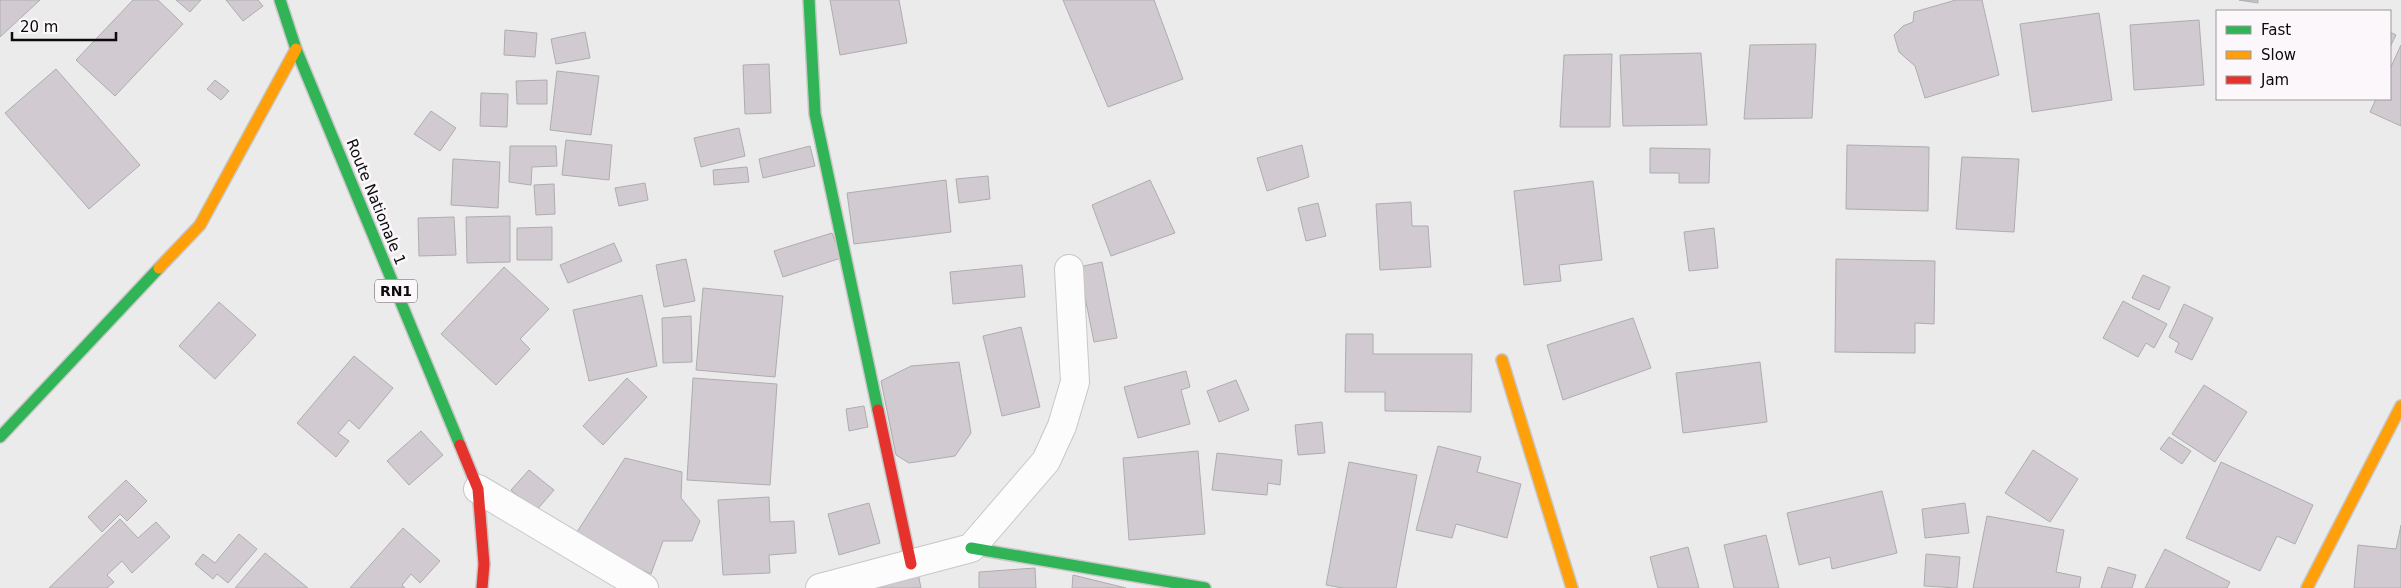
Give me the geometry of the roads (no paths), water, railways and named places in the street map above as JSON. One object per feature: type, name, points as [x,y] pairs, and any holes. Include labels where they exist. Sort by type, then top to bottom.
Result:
[{"type":"street","name":"Route Nationale 1","points":[[280,0],[296,48],[478,489],[484,564],[482,588]]},
{"type":"street","points":[[809,0],[815,114],[911,564]]},
{"type":"street","points":[[0,436],[200,225],[296,48]]},
{"type":"street","points":[[971,548],[1046,461],[1062,426],[1075,382],[1069,269]]},
{"type":"street","points":[[1502,360],[1572,588]]},
{"type":"street","points":[[2307,588],[2401,406]]},
{"type":"street","points":[[478,489],[644,588]]},
{"type":"street","points":[[820,588],[971,548],[1205,588]]}]
